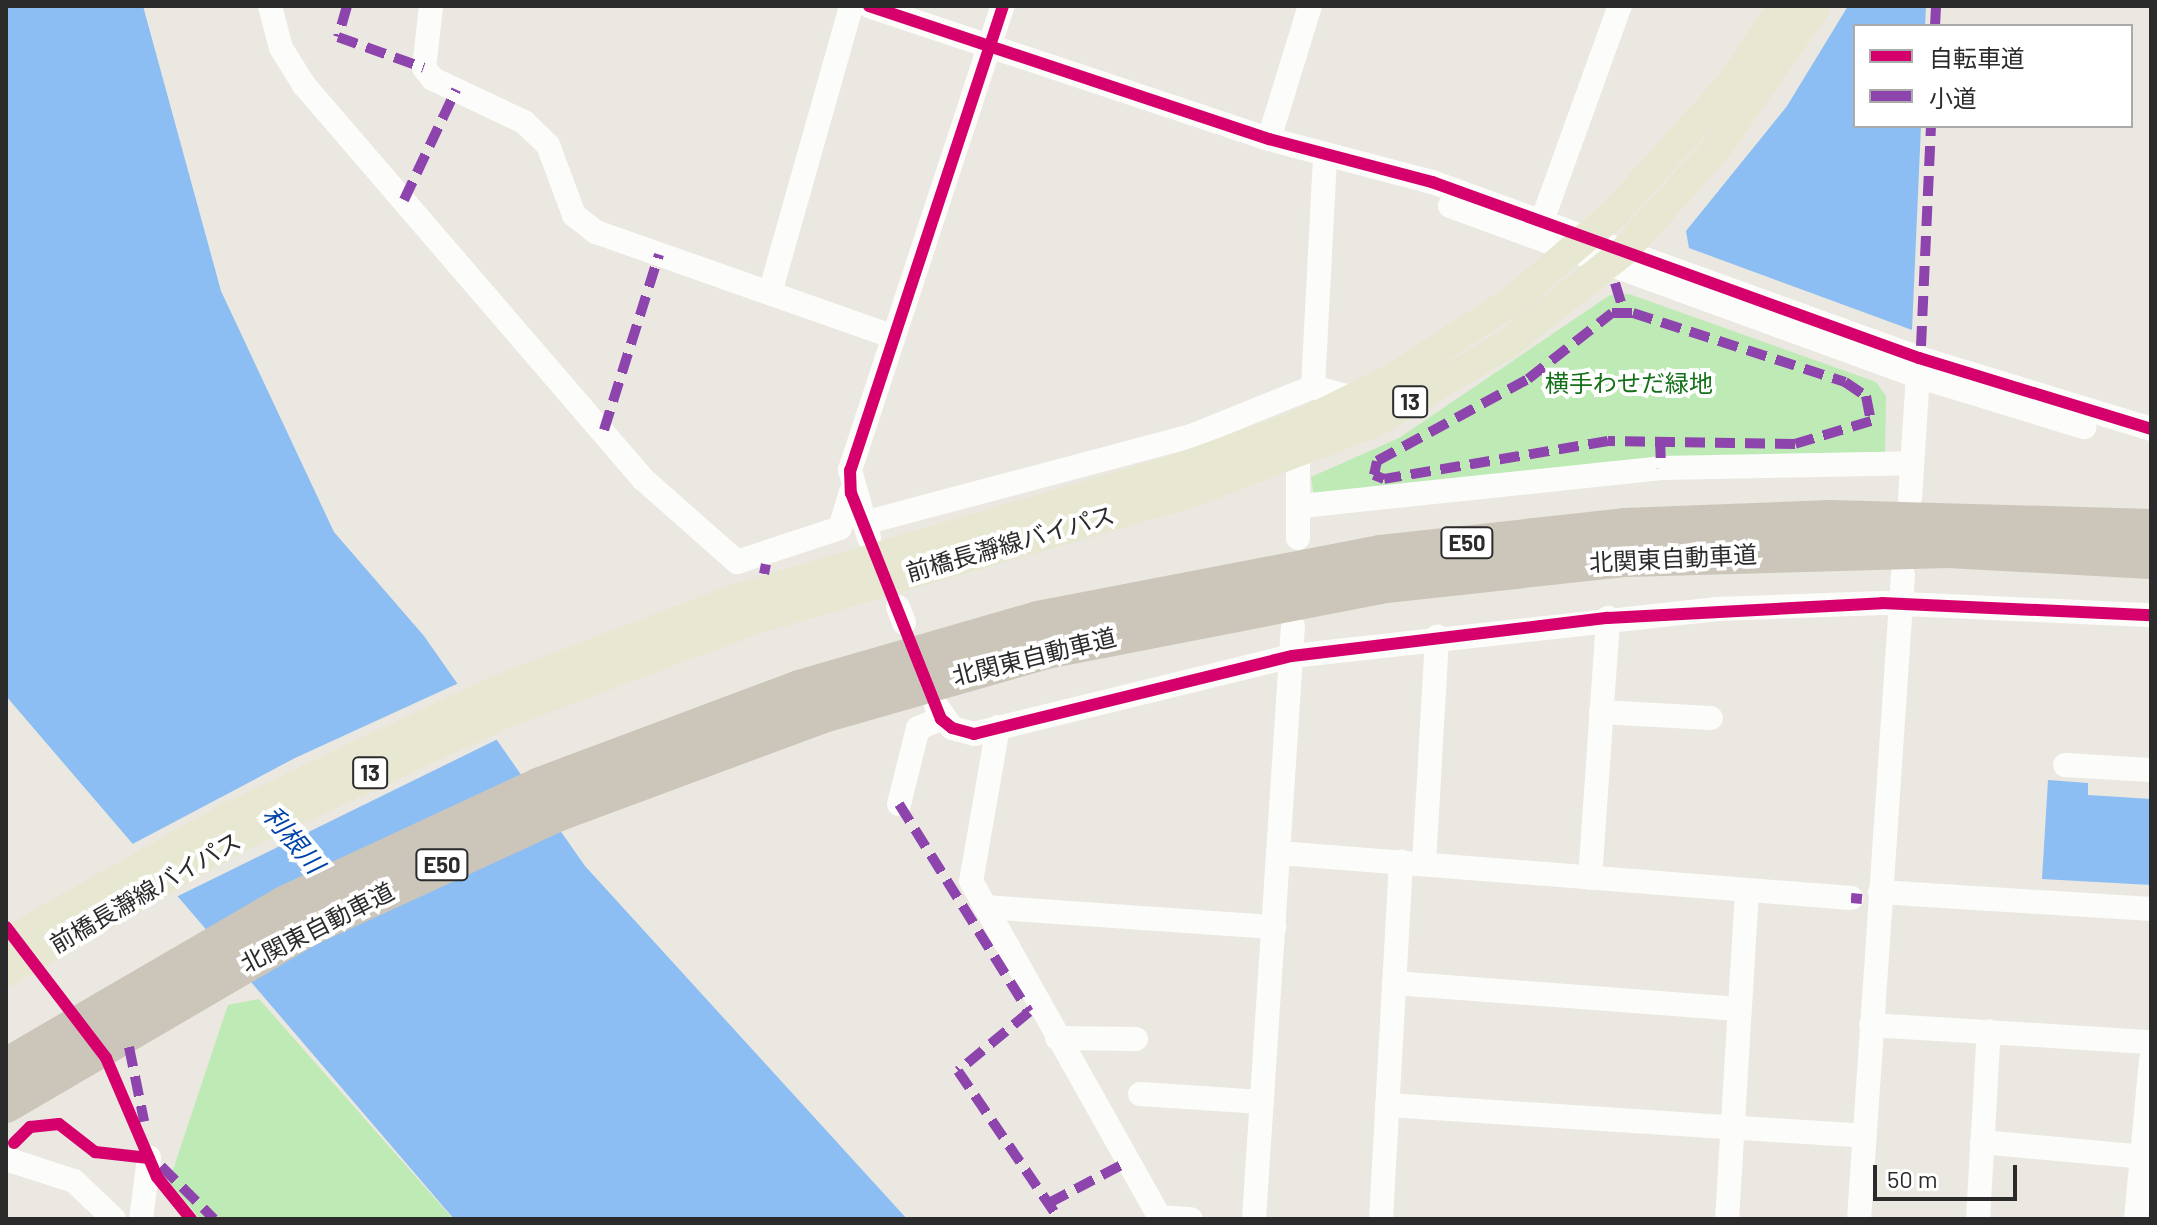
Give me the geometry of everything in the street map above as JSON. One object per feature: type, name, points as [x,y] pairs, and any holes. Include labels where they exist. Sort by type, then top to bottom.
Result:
[{"type":"highway","name":"北関東自動車道","points":[[6,1066],[74,1042],[439,866],[685,763],[810,702],[1038,619],[1381,553],[1724,521],[1950,519],[2151,527]]},
{"type":"highway","name":"北関東自動車道","points":[[810,702],[1161,625],[1505,571],[1834,551],[2151,561]]},
{"type":"highway","name":"北関東自動車道","points":[[6,1105],[74,1042]]},
{"type":"main road","name":"前橋長瀞線バイパス","points":[[7,962],[239,837],[389,764],[744,610],[1177,469],[1354,398],[1478,326],[1581,244],[1695,128],[1783,6]]},
{"type":"main road","name":"前橋長瀞線バイパス","points":[[744,610],[1298,456],[1373,423],[1506,345],[1616,257],[1724,139],[1816,6]]},
{"type":"street","points":[[270,6],[281,48],[304,85],[643,479],[737,562],[840,528],[851,493],[850,470],[1003,6]]},
{"type":"street","points":[[431,6],[424,68],[433,79],[524,122],[548,145],[574,215],[596,232],[892,336]]},
{"type":"street","points":[[770,293],[851,6]]},
{"type":"street","points":[[869,6],[1581,244],[1918,367],[2151,443]]},
{"type":"street","points":[[1269,139],[1310,6]]},
{"type":"street","points":[[1542,221],[1620,6]]},
{"type":"street","points":[[1313,387],[1325,157]]},
{"type":"street","points":[[1325,157],[1432,182],[1542,221],[1581,244]]},
{"type":"street","points":[[1918,367],[2151,429]]},
{"type":"street","points":[[1910,498],[1918,367]]},
{"type":"street","points":[[851,493],[867,530],[1194,435],[1313,387],[1354,398]]},
{"type":"street","points":[[1298,456],[1301,506],[1298,538]]},
{"type":"street","points":[[1301,506],[1661,468],[1912,463]]},
{"type":"street","points":[[1859,1219],[1903,574]]},
{"type":"street","points":[[899,804],[918,728],[939,712],[974,734],[1292,656],[1437,636],[1608,618],[1902,604],[2151,615]]},
{"type":"street","points":[[1590,878],[1608,618]]},
{"type":"street","points":[[1254,1219],[1293,626]]},
{"type":"street","points":[[1381,1219],[1394,983],[1412,863],[1437,636]]},
{"type":"street","points":[[1601,712],[1711,718]]},
{"type":"street","points":[[998,727],[968,865],[985,907],[1161,1218],[1191,1219]]},
{"type":"street","points":[[2065,765],[2151,770]]},
{"type":"street","points":[[1279,853],[1851,898]]},
{"type":"street","points":[[1727,1219],[1747,891]]},
{"type":"street","points":[[1880,892],[2151,909]]},
{"type":"street","points":[[985,907],[1274,927]]},
{"type":"street","points":[[1394,983],[1739,1009]]},
{"type":"street","points":[[1871,1025],[2151,1042]]},
{"type":"street","points":[[1978,1219],[1989,1031]]},
{"type":"street","points":[[1057,1038],[1136,1039]]},
{"type":"street","points":[[2136,1219],[2151,1060]]},
{"type":"street","points":[[1140,1094],[1262,1102]]},
{"type":"street","points":[[1387,1105],[1864,1136]]},
{"type":"street","points":[[1982,1142],[2144,1157]]},
{"type":"street","points":[[141,1219],[149,1158]]},
{"type":"street","points":[[8,1164],[74,1181],[114,1219]]},
{"type":"green space","name":"横手わせだ緑地","points":[[1629,294],[1876,382],[1886,396],[1885,453],[1314,497],[1311,477],[1399,438],[1610,295]]},
{"type":"green space","points":[[259,999],[453,1219],[200,1219],[169,1182],[228,1005]]},
{"type":"water","name":"利根川","points":[[6,6],[143,6],[221,291],[334,532],[424,636],[585,866],[907,1219],[454,1219],[6,696]]},
{"type":"water","points":[[1848,6],[1926,6],[1925,24],[1853,24],[1853,128],[1921,128],[1912,330],[1689,248],[1686,231],[1787,106]]},
{"type":"water","points":[[2048,780],[2088,783],[2088,795],[2151,799],[2151,885],[2042,879]]},
{"type":"pier","points":[[461,682],[500,738],[170,900],[125,848],[295,758]]},
{"type":"marked path","points":[[347,6],[338,37],[424,68]]},
{"type":"marked path","points":[[1935,24],[1936,6]]},
{"type":"marked path","points":[[404,200],[456,90]]},
{"type":"marked path","points":[[1921,346],[1931,128]]},
{"type":"marked path","points":[[604,430],[659,254]]},
{"type":"marked path","points":[[1615,283],[1624,313]]},
{"type":"marked path","points":[[1612,313],[1633,313],[1845,382],[1866,396],[1871,421],[1795,444],[1608,441],[1384,479],[1374,475],[1377,461],[1528,379],[1612,313]]},
{"type":"marked path","points":[[1660,438],[1661,468]]},
{"type":"marked path","points":[[764,574],[766,564]]},
{"type":"marked path","points":[[899,804],[1029,1012],[958,1071],[1059,1219]]},
{"type":"marked path","points":[[1851,898],[1862,899]]},
{"type":"marked path","points":[[129,1047],[144,1121]]},
{"type":"marked path","points":[[1049,1203],[1127,1162]]},
{"type":"marked path","points":[[161,1166],[214,1219]]},
{"type":"cycle path","points":[[869,6],[1269,139],[1432,182],[1919,358],[2151,429]]},
{"type":"cycle path","points":[[1003,6],[850,470],[851,493],[941,719],[952,728],[974,734],[1292,656],[1608,618],[1882,603],[2151,615]]},
{"type":"cycle path","points":[[6,927],[106,1058],[157,1177],[191,1219]]},
{"type":"cycle path","points":[[14,1143],[30,1127],[59,1124],[95,1152],[149,1158]]}]
